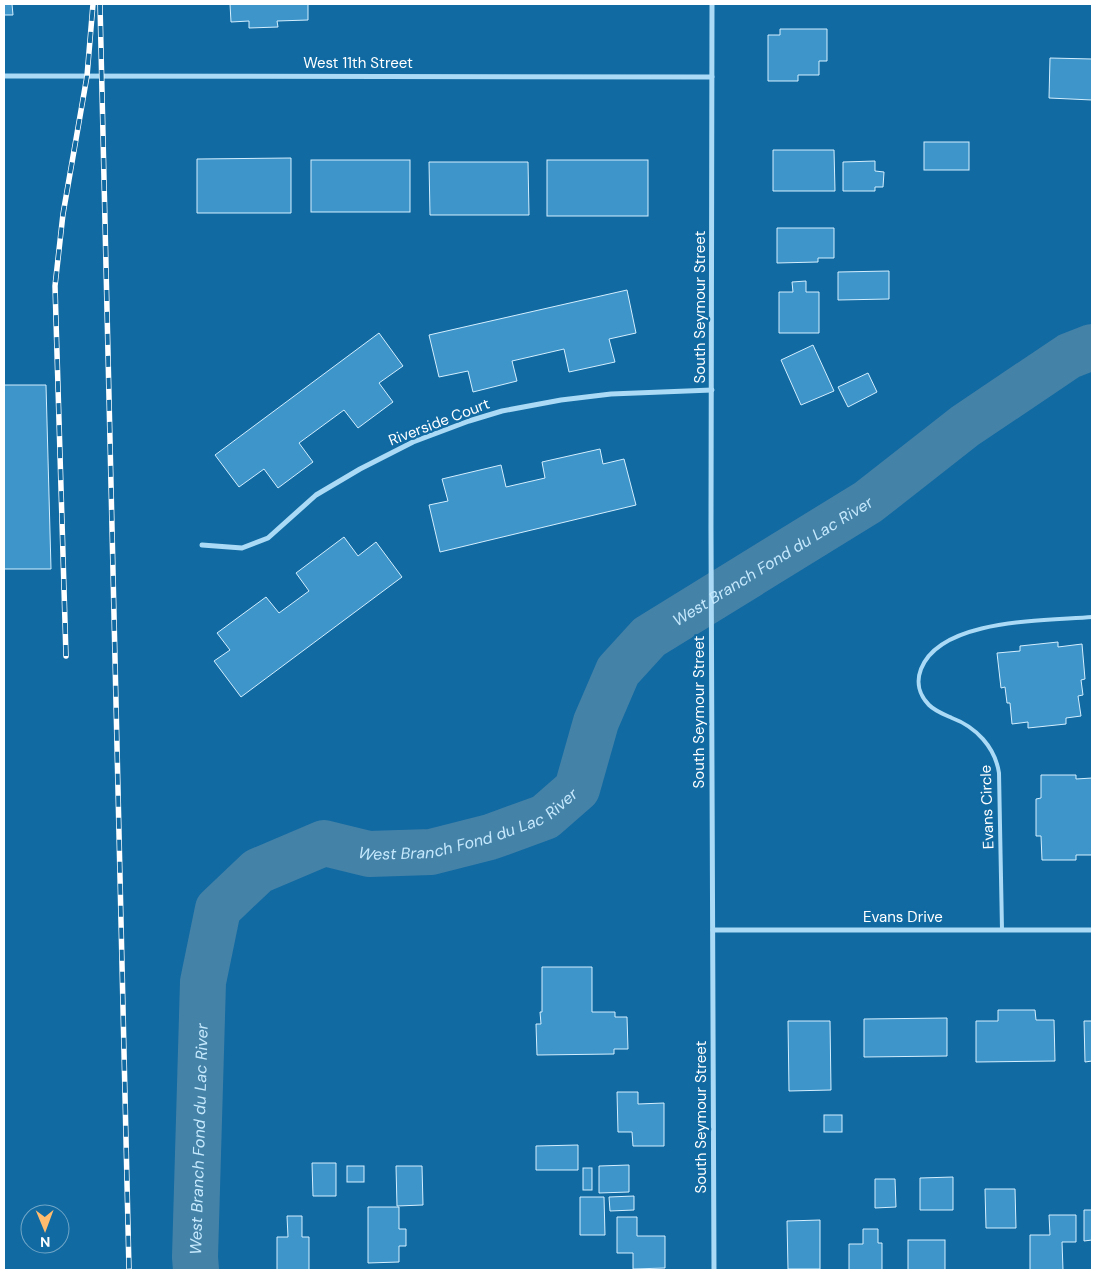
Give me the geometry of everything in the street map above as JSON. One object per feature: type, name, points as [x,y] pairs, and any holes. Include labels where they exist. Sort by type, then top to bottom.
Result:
[{"type":"street","name":"South Seymour Street","points":[[712,4],[711,612],[714,1270]]},
{"type":"street","name":"West 11th Street","points":[[4,76],[712,76]]},
{"type":"street","name":"Riverside Court","points":[[202,545],[242,548],[268,538],[316,496],[360,469],[413,442],[469,421],[502,411],[561,400],[612,394],[712,390]]},
{"type":"street","name":"Evans Drive","points":[[713,930],[1092,930]]},
{"type":"lane","name":"Evans Circle","points":[[1002,930],[999,773],[995,756],[986,742],[967,726],[930,706],[920,692],[919,676],[926,660],[937,648],[951,639],[975,630],[1000,625],[1092,617]]},
{"type":"building","points":[[4,4],[12,4],[13,15],[4,15]]},
{"type":"building","points":[[230,4],[308,4],[308,20],[277,21],[278,27],[249,28],[249,21],[231,22]]},
{"type":"building","points":[[780,29],[827,29],[827,61],[819,61],[819,75],[798,75],[798,81],[768,81],[768,35],[780,35]]},
{"type":"building","points":[[1050,58],[1092,59],[1092,100],[1049,98]]},
{"type":"building","points":[[924,142],[969,142],[969,170],[924,170]]},
{"type":"building","points":[[773,150],[834,150],[835,191],[773,191]]},
{"type":"building","points":[[291,158],[291,213],[197,213],[197,159]]},
{"type":"building","points":[[311,160],[410,160],[410,212],[311,212]]},
{"type":"building","points":[[547,160],[648,160],[648,216],[547,216]]},
{"type":"building","points":[[875,161],[875,171],[884,172],[883,187],[875,187],[875,191],[843,191],[843,162]]},
{"type":"building","points":[[429,162],[528,162],[529,215],[430,215]]},
{"type":"building","points":[[777,228],[834,228],[834,258],[818,258],[818,262],[777,263]]},
{"type":"building","points":[[889,271],[889,299],[838,300],[838,272]]},
{"type":"building","points":[[806,281],[806,292],[819,292],[819,333],[779,333],[779,292],[793,292],[792,282]]},
{"type":"building","points":[[627,290],[636,333],[609,339],[615,362],[569,372],[564,349],[512,361],[517,381],[473,392],[468,371],[439,377],[429,335]]},
{"type":"building","points":[[379,333],[403,366],[379,383],[393,402],[358,428],[344,410],[299,443],[313,462],[278,488],[264,469],[239,487],[215,455]]},
{"type":"building","points":[[813,345],[834,391],[801,405],[781,360]]},
{"type":"building","points":[[868,373],[877,392],[848,407],[838,387]]},
{"type":"building","points":[[4,385],[46,385],[51,569],[4,569]]},
{"type":"building","points":[[600,449],[603,464],[624,459],[636,505],[440,552],[429,505],[448,501],[442,479],[501,465],[506,487],[545,478],[542,462]]},
{"type":"building","points":[[344,537],[358,556],[376,542],[402,577],[241,697],[214,661],[230,650],[217,633],[266,597],[279,613],[309,591],[296,573]]},
{"type":"building","points":[[1058,642],[1058,647],[1082,644],[1085,679],[1081,680],[1083,695],[1078,696],[1081,716],[1066,718],[1066,724],[1028,728],[1028,722],[1012,724],[1010,703],[1007,703],[1005,687],[1001,688],[997,653],[1020,651],[1020,646]]},
{"type":"building","points":[[1041,775],[1076,775],[1076,779],[1092,778],[1092,855],[1076,855],[1076,860],[1042,860],[1041,836],[1036,836],[1036,799],[1041,798]]},
{"type":"building","points":[[542,967],[592,967],[592,1012],[615,1012],[615,1017],[627,1017],[628,1049],[614,1049],[614,1054],[537,1055],[536,1024],[541,1024]]},
{"type":"building","points":[[998,1010],[1035,1010],[1036,1020],[1054,1020],[1055,1061],[976,1062],[976,1021],[998,1021]]},
{"type":"building","points":[[947,1018],[947,1056],[864,1057],[864,1019]]},
{"type":"building","points":[[788,1021],[830,1021],[831,1090],[789,1091]]},
{"type":"building","points":[[1084,1021],[1092,1021],[1092,1061],[1085,1062]]},
{"type":"building","points":[[617,1092],[638,1092],[638,1104],[664,1103],[664,1146],[633,1146],[632,1132],[618,1132]]},
{"type":"building","points":[[824,1115],[842,1115],[842,1132],[824,1132]]},
{"type":"building","points":[[578,1145],[578,1170],[536,1170],[536,1146]]},
{"type":"building","points":[[312,1163],[336,1163],[336,1196],[313,1196]]},
{"type":"building","points":[[629,1165],[629,1192],[599,1193],[599,1166]]},
{"type":"building","points":[[347,1166],[364,1166],[364,1182],[347,1182]]},
{"type":"building","points":[[396,1166],[422,1166],[423,1205],[397,1206]]},
{"type":"building","points":[[583,1168],[592,1168],[592,1190],[583,1190]]},
{"type":"building","points":[[953,1177],[953,1210],[920,1210],[920,1178]]},
{"type":"building","points":[[875,1179],[895,1179],[896,1207],[875,1208]]},
{"type":"building","points":[[985,1189],[1015,1189],[1016,1228],[986,1228]]},
{"type":"building","points":[[634,1196],[634,1210],[610,1211],[609,1197]]},
{"type":"building","points":[[580,1197],[604,1197],[605,1235],[580,1235]]},
{"type":"building","points":[[368,1207],[399,1207],[399,1229],[406,1229],[406,1246],[399,1246],[399,1262],[368,1263]]},
{"type":"building","points":[[1084,1210],[1092,1210],[1092,1240],[1084,1241]]},
{"type":"building","points":[[1049,1215],[1076,1215],[1076,1242],[1062,1242],[1063,1270],[1030,1270],[1030,1235],[1050,1235]]},
{"type":"building","points":[[287,1216],[302,1216],[302,1237],[309,1237],[309,1270],[277,1270],[277,1237],[288,1237]]},
{"type":"building","points":[[617,1217],[637,1217],[637,1236],[665,1236],[665,1268],[633,1269],[633,1253],[617,1253]]},
{"type":"building","points":[[820,1220],[820,1269],[788,1269],[787,1221]]},
{"type":"building","points":[[863,1229],[878,1229],[878,1243],[882,1243],[882,1270],[849,1270],[849,1244],[863,1244]]},
{"type":"building","points":[[908,1240],[945,1240],[945,1270],[908,1270]]},
{"type":"waterway","name":"West Branch Fond du Lac River","points":[[196,1270],[203,982],[218,909],[258,871],[324,843],[369,854],[431,852],[490,837],[545,817],[577,789],[596,722],[618,671],[649,637],[868,502],[965,426],[1069,356],[1092,347]]},
{"type":"railway","points":[[66,656],[55,286],[63,214],[87,76],[93,4]]},
{"type":"railway","points":[[100,4],[129,1270]]}]
